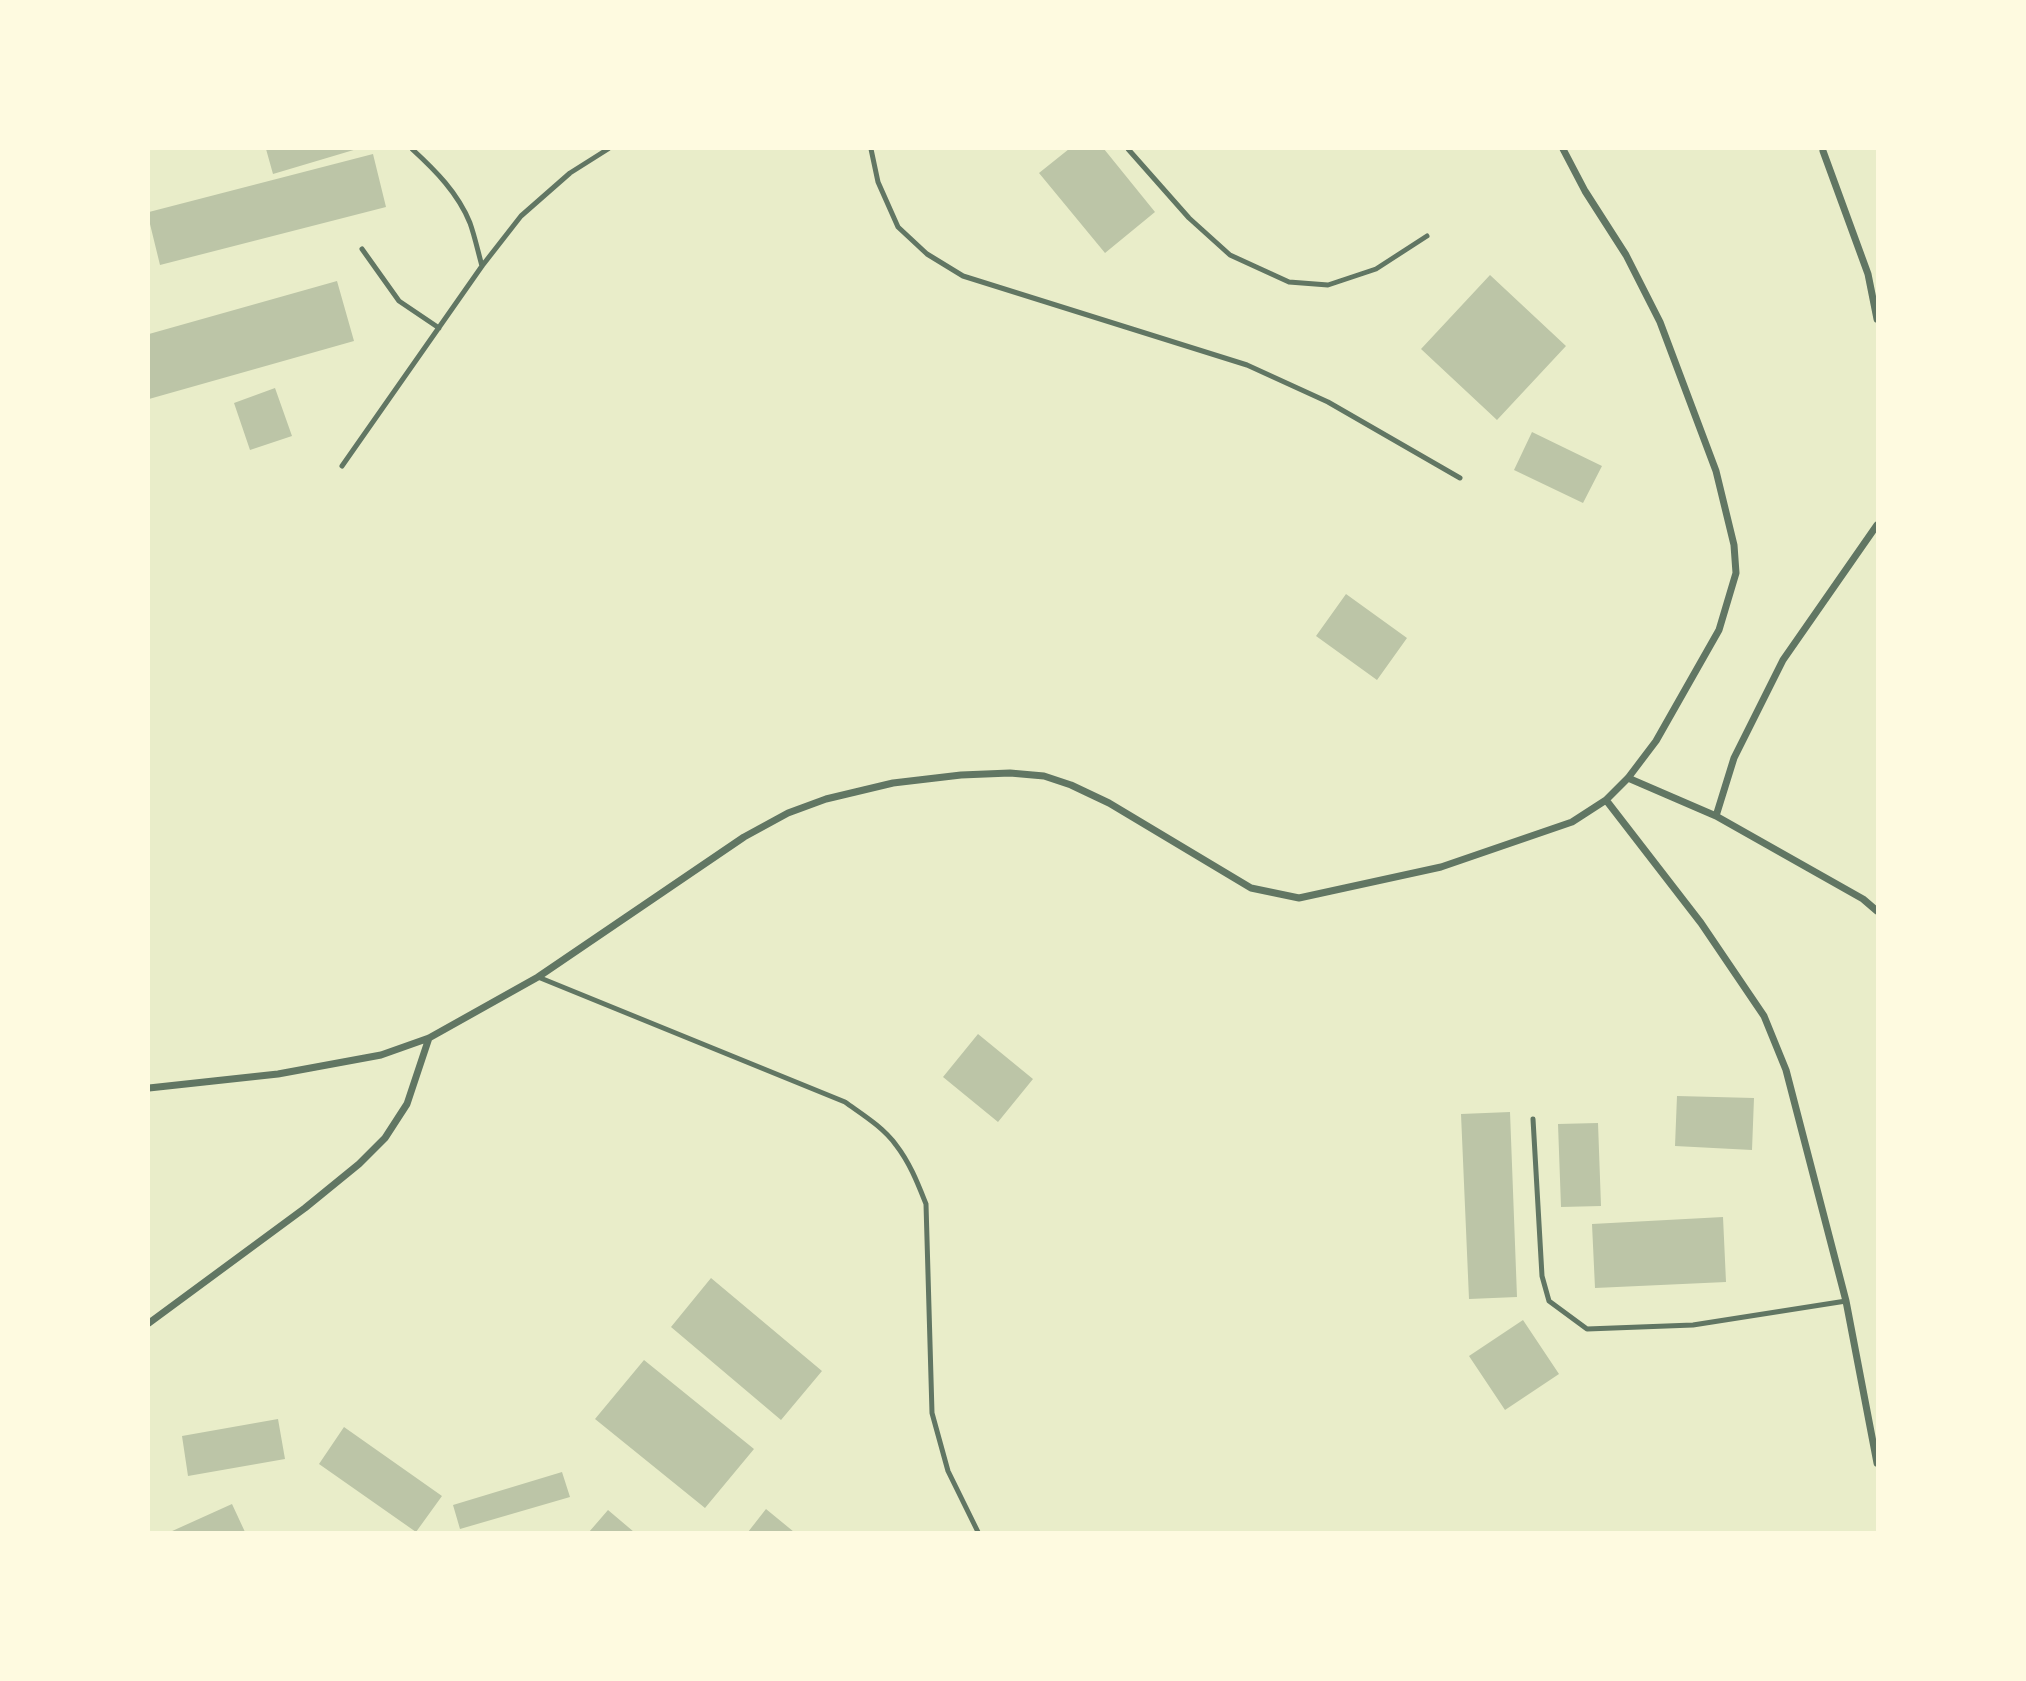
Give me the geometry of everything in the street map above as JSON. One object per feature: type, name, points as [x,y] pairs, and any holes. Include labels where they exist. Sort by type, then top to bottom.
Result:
[{"type":"street","points":[[149,1088],[278,1074],[380,1055],[429,1038],[538,977],[744,837],[788,813],[826,799],[893,783],[961,775],[1010,773],[1044,776],[1072,785],[1109,803],[1251,888],[1299,898],[1441,867],[1572,822],[1606,800],[1629,778],[1656,741],[1719,630],[1736,573],[1734,545],[1716,471],[1660,322],[1626,255],[1563,149]]},
{"type":"street","points":[[1824,151],[1868,274],[1877,319]]},
{"type":"street","points":[[1716,816],[1734,758],[1783,660],[1877,525]]},
{"type":"street","points":[[1629,778],[1716,816],[1863,899],[1877,911]]},
{"type":"street","points":[[1606,800],[1701,923],[1763,1016],[1786,1070],[1846,1301],[1877,1462]]},
{"type":"street","points":[[149,1323],[305,1208],[359,1164],[385,1138],[407,1104],[429,1038]]},
{"type":"lane","points":[[412,149],[438,173],[456,198],[470,223],[482,266]]},
{"type":"lane","points":[[342,466],[482,266],[521,216],[570,173],[608,149]]},
{"type":"lane","points":[[870,149],[878,182],[898,227],[927,254],[963,276],[1247,365],[1328,402],[1460,478]]},
{"type":"lane","points":[[1128,149],[1189,218],[1230,255],[1289,282],[1328,285],[1376,269],[1427,236]]},
{"type":"lane","points":[[362,249],[399,301],[439,328]]},
{"type":"lane","points":[[538,977],[845,1102],[872,1121],[895,1144],[914,1174],[926,1204],[932,1413],[948,1471],[978,1532]]},
{"type":"lane","points":[[1533,1119],[1542,1276],[1549,1301],[1587,1329],[1693,1325],[1846,1301]]},
{"type":"building","points":[[266,149],[357,149],[273,174]]},
{"type":"building","points":[[1069,149],[1104,149],[1155,212],[1105,253],[1039,173]]},
{"type":"building","points":[[373,154],[386,207],[160,265],[149,212]]},
{"type":"building","points":[[1490,275],[1566,346],[1497,420],[1421,349]]},
{"type":"building","points":[[337,281],[354,341],[149,399],[149,334]]},
{"type":"building","points":[[275,388],[292,436],[250,450],[234,403]]},
{"type":"building","points":[[1532,432],[1602,466],[1583,503],[1514,470]]},
{"type":"building","points":[[1346,594],[1407,638],[1377,680],[1316,636]]},
{"type":"building","points":[[978,1034],[1033,1079],[998,1122],[943,1077]]},
{"type":"building","points":[[1677,1096],[1754,1098],[1752,1150],[1675,1146]]},
{"type":"building","points":[[1510,1112],[1517,1297],[1469,1299],[1461,1114]]},
{"type":"building","points":[[1598,1123],[1601,1206],[1561,1207],[1558,1124]]},
{"type":"building","points":[[1723,1217],[1726,1282],[1595,1288],[1592,1224]]},
{"type":"building","points":[[711,1278],[822,1371],[781,1420],[671,1327]]},
{"type":"building","points":[[1523,1320],[1559,1374],[1505,1410],[1469,1356]]},
{"type":"building","points":[[644,1360],[754,1449],[705,1508],[595,1419]]},
{"type":"building","points":[[278,1419],[285,1459],[188,1476],[182,1436]]},
{"type":"building","points":[[344,1427],[442,1496],[416,1532],[319,1464]]},
{"type":"building","points":[[562,1472],[570,1497],[460,1529],[453,1505]]},
{"type":"building","points":[[232,1504],[245,1532],[170,1532]]},
{"type":"building","points":[[766,1509],[794,1532],[748,1532]]},
{"type":"building","points":[[608,1510],[634,1532],[589,1532]]}]
